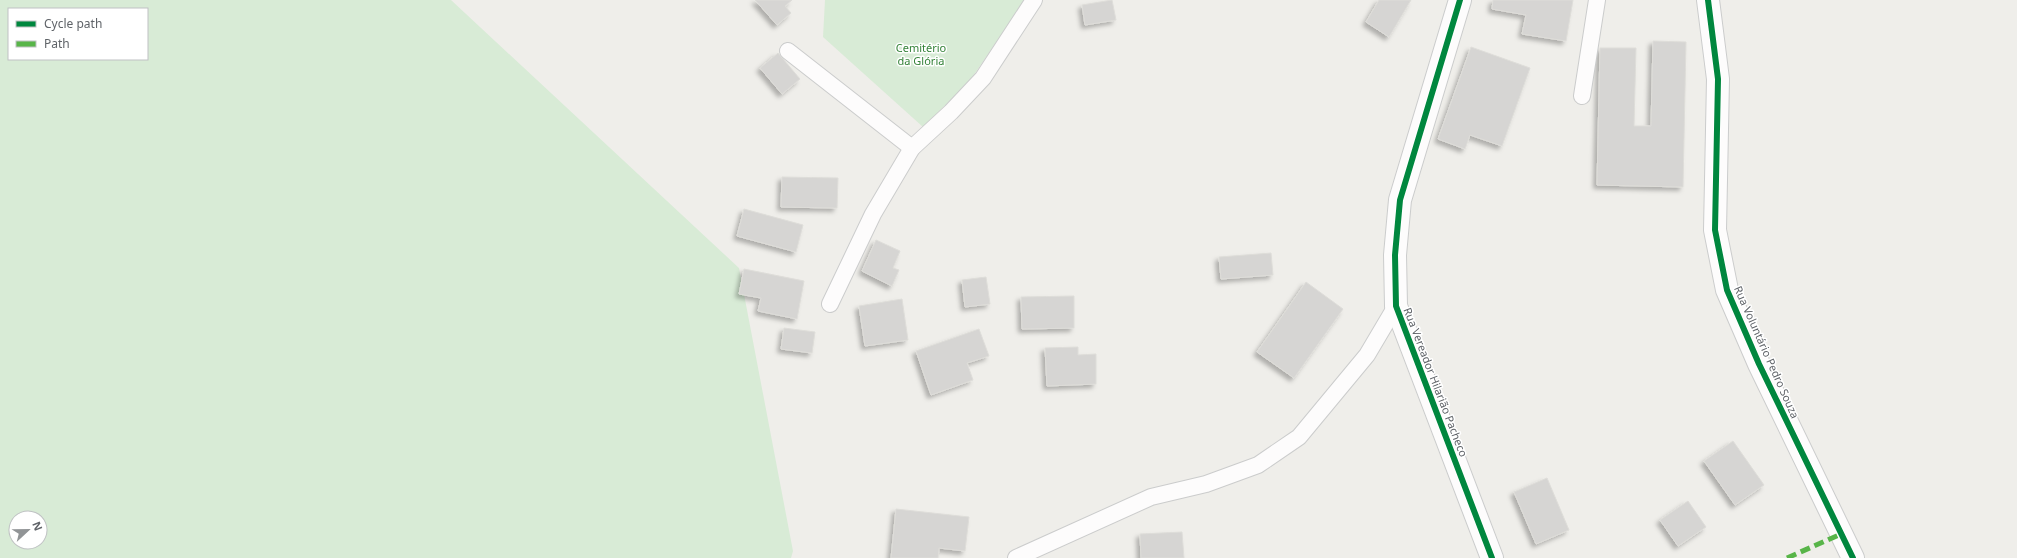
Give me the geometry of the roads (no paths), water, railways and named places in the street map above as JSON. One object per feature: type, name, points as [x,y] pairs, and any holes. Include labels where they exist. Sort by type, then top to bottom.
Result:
[{"type":"street","name":"Rua Vereador Hilarião Pacheco","points":[[1460,0],[1400,200],[1395,255],[1396,306],[1492,558]]},
{"type":"street","name":"Rua Voluntário Pedro Souza","points":[[1708,0],[1718,79],[1715,230],[1727,290],[1759,364],[1853,558]]},
{"type":"lane","points":[[830,304],[873,214],[912,148],[951,112],[983,78],[1034,0]]},
{"type":"lane","points":[[1582,96],[1597,0]]},
{"type":"lane","points":[[788,51],[912,148]]},
{"type":"lane","points":[[1016,558],[1151,497],[1206,484],[1258,464],[1299,437],[1367,356],[1396,306]]},
{"type":"park label","name":"Cemitério da Glória","points":[[921,53]]}]
